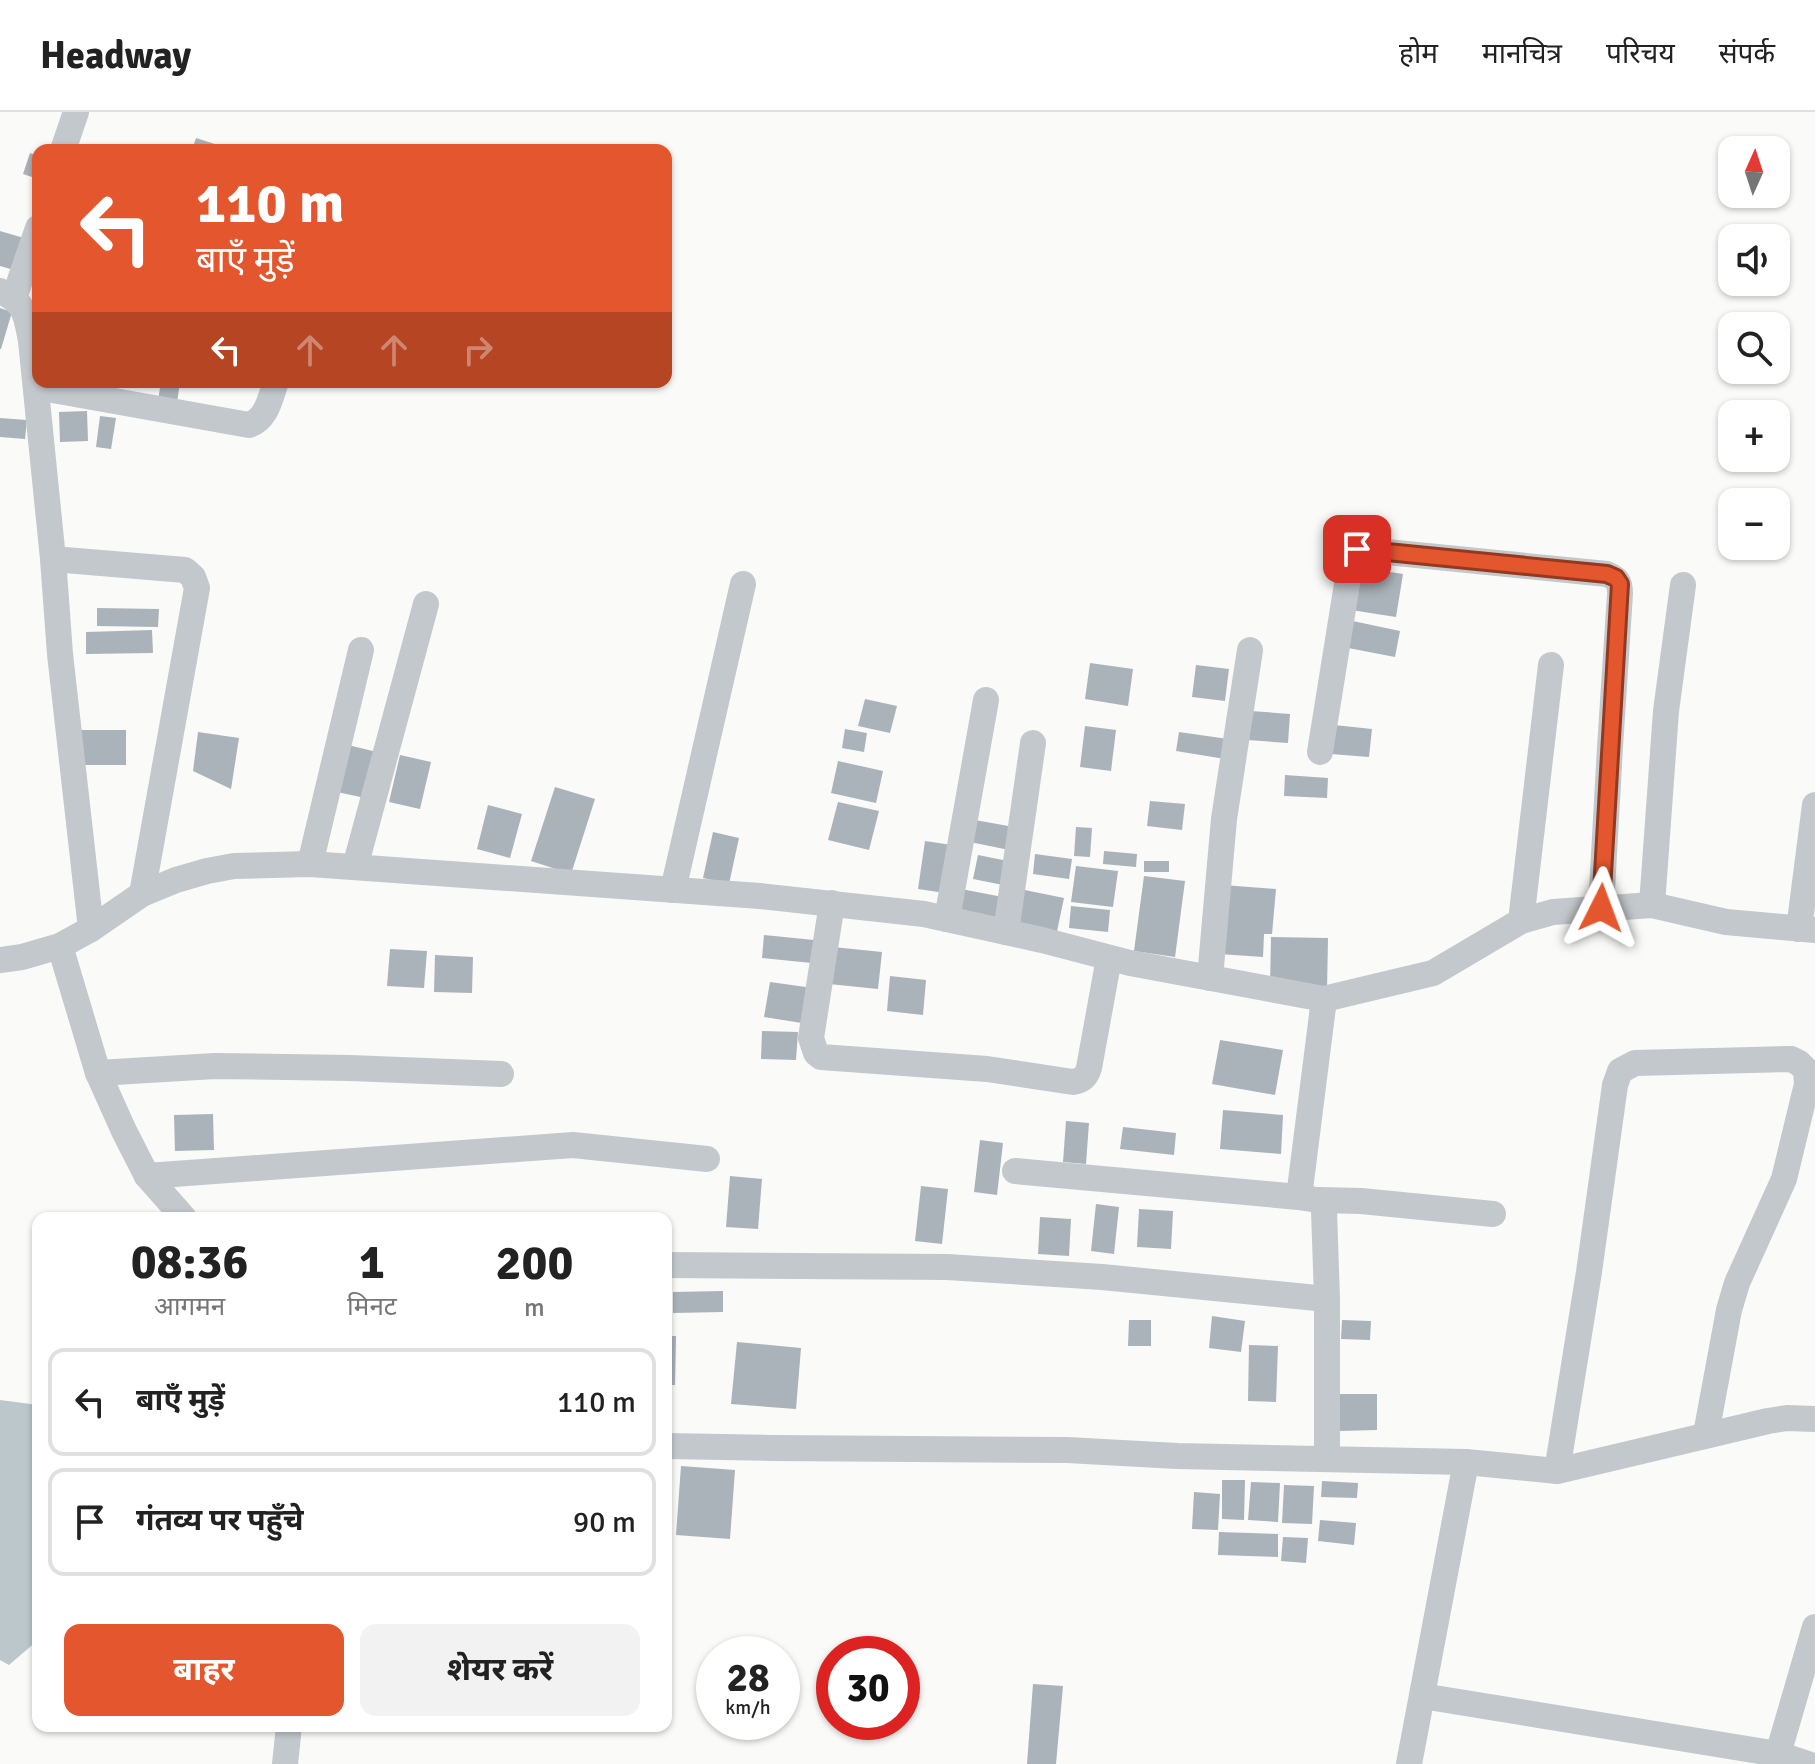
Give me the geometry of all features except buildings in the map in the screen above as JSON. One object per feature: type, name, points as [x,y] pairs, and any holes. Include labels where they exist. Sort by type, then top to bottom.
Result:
[{"type":"street","points":[[65,144],[76,112]]},
{"type":"street","points":[[32,241],[7,294],[23,309],[32,356]]},
{"type":"street","points":[[36,388],[60,654],[91,929]]},
{"type":"street","points":[[42,388],[249,425],[256,423],[265,411],[274,388]]},
{"type":"street","points":[[1320,752],[1351,559],[1357,549],[1607,574],[1616,578],[1620,584],[1620,594],[1601,908]]},
{"type":"street","points":[[53,559],[185,570],[193,577],[197,588],[142,894]]},
{"type":"street","points":[[673,890],[743,584]]},
{"type":"street","points":[[1652,905],[1666,711],[1683,585]]},
{"type":"street","points":[[355,867],[426,604]]},
{"type":"street","points":[[310,864],[361,650]]},
{"type":"street","points":[[1210,978],[1224,819],[1250,650]]},
{"type":"street","points":[[1521,921],[1551,665]]},
{"type":"street","points":[[947,919],[986,700]]},
{"type":"street","points":[[1006,932],[1033,743]]},
{"type":"street","points":[[0,960],[60,946],[142,894],[176,880],[234,866],[310,864],[673,890],[924,914],[1130,963],[1324,999],[1433,973],[1521,921],[1553,912],[1652,905],[1726,922],[1807,930],[1815,805]]},
{"type":"street","points":[[832,903],[811,1038],[816,1053],[821,1057],[987,1069],[1073,1082],[1081,1080],[1089,1068],[1109,958]]},
{"type":"street","points":[[60,946],[98,1073],[147,1176],[179,1212]]},
{"type":"street","points":[[1309,1198],[1324,999]]},
{"type":"street","points":[[1557,1471],[1615,1085],[1620,1071],[1635,1063],[1791,1059],[1806,1070],[1807,1084],[1784,1179],[1737,1283],[1729,1310],[1706,1434]]},
{"type":"street","points":[[98,1073],[215,1066],[501,1074]]},
{"type":"street","points":[[147,1176],[573,1145],[707,1159]]},
{"type":"street","points":[[1015,1171],[1493,1214]]},
{"type":"street","points":[[1309,1198],[1323,1205],[1324,1210],[1327,1459]]},
{"type":"street","points":[[672,1265],[947,1267],[1102,1277],[1327,1299]]},
{"type":"street","points":[[672,1446],[1052,1449],[1177,1456],[1466,1462],[1557,1471],[1706,1434],[1787,1418],[1815,1419]]},
{"type":"street","points":[[1409,1764],[1466,1462]]},
{"type":"street","points":[[1778,1754],[1815,1628]]},
{"type":"street","points":[[1422,1696],[1778,1754],[1808,1764]]},
{"type":"street","points":[[285,1764],[288,1732]]},
{"type":"shaded area","points":[[0,1400],[32,1404],[32,1645],[9,1665],[0,1660]]},
{"type":"route","points":[[1357,549],[1607,574],[1616,578],[1620,584],[1620,594],[1601,908]]}]
